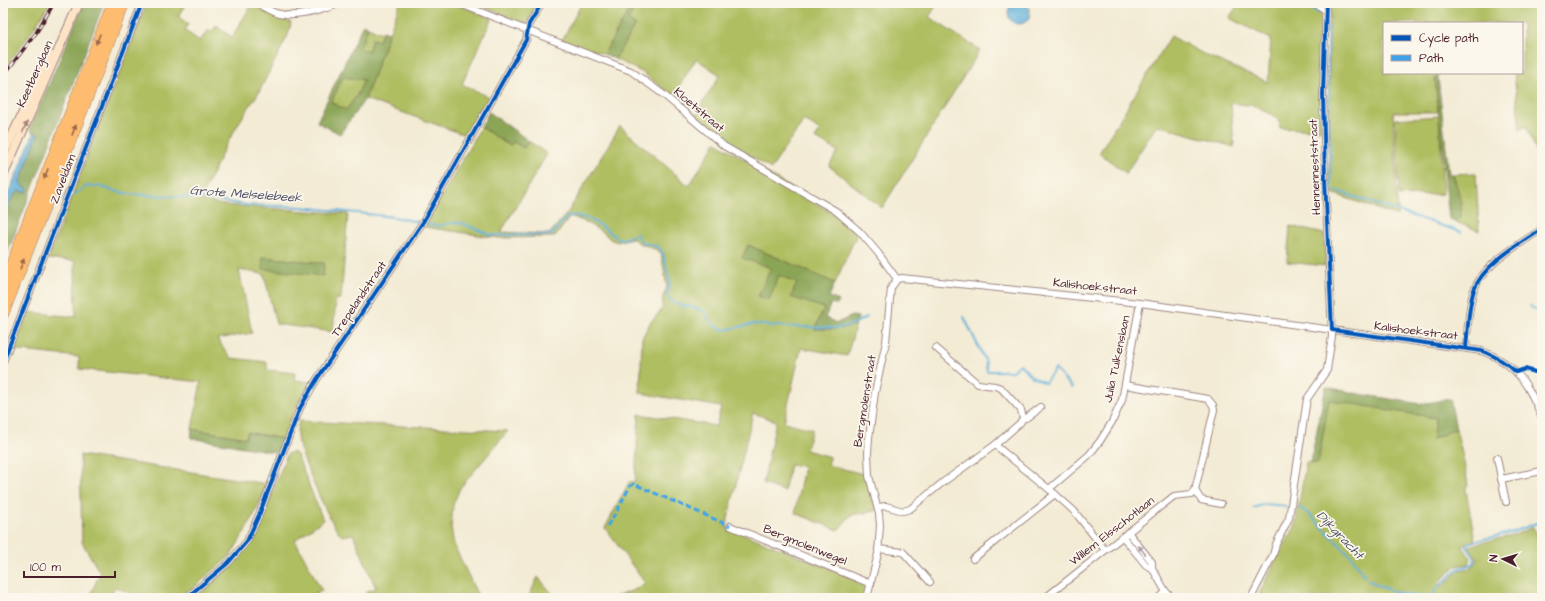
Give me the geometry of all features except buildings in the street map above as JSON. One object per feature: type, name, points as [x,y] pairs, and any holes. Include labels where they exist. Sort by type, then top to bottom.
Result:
[{"type":"highway","points":[[3,286],[113,3]]},
{"type":"highway","points":[[3,314],[124,3]]},
{"type":"main road","name":"Keetberglaan","points":[[3,155],[73,3]]},
{"type":"main road","name":"Keetberglaan","points":[[3,176],[79,3]]},
{"type":"street","name":"Zaveldam","points":[[3,362],[142,3]]},
{"type":"street","points":[[256,3],[272,12],[285,15],[306,13],[344,3]]},
{"type":"street","name":"Kloetstraat","points":[[458,3],[632,71],[724,146],[836,211],[850,222],[878,253],[897,279]]},
{"type":"street","name":"Trepelandstraat","points":[[186,598],[228,564],[247,541],[268,493],[300,408],[317,379],[423,222],[526,40],[529,24],[542,3]]},
{"type":"street","points":[[1314,3],[1325,6]]},
{"type":"street","name":"Hennenneststraat","points":[[1251,598],[1270,561],[1276,544],[1289,518],[1307,399],[1326,370],[1332,330],[1324,179],[1323,94],[1325,6]]},
{"type":"street","points":[[1466,348],[1474,289],[1482,274],[1495,262],[1542,229]]},
{"type":"street","name":"Kalishoekstraat","points":[[897,279],[902,278],[1140,303],[1466,348],[1488,353],[1508,364],[1524,380],[1532,394],[1542,418]]},
{"type":"street","name":"Bergmolenstraat","points":[[867,598],[878,549],[880,525],[878,507],[869,476],[868,453],[875,392],[887,332],[891,288],[897,279]]},
{"type":"street","name":"Julia Tulkenslaan","points":[[1049,489],[1089,455],[1112,422],[1122,400],[1140,303]]},
{"type":"street","points":[[936,348],[978,384],[1001,388],[1021,410],[1023,418]]},
{"type":"street","points":[[1125,385],[1208,399],[1214,410],[1195,490],[1201,500],[1221,504]]},
{"type":"street","points":[[878,507],[886,506],[903,511],[910,509],[942,483],[995,445],[1020,423],[1023,418],[1026,418],[1041,407]]},
{"type":"street","points":[[995,445],[1056,494],[1074,511],[1105,550]]},
{"type":"street","points":[[1497,458],[1506,502]]},
{"type":"street","points":[[1501,479],[1542,471]]},
{"type":"street","name":"Willem Elsschotlaan","points":[[1045,598],[1174,496],[1192,494],[1195,490]]},
{"type":"street","points":[[973,559],[1056,494]]},
{"type":"street","name":"Bergmolenwegel","points":[[730,526],[871,584]]},
{"type":"street","points":[[1128,532],[1152,562],[1152,568],[1166,592],[1173,598]]},
{"type":"street","points":[[1123,537],[1146,565],[1152,568]]},
{"type":"street","points":[[878,549],[903,552],[930,582]]},
{"type":"street","points":[[1159,598],[1166,592]]},
{"type":"green space","points":[[3,3],[50,3],[28,37],[3,70]]},
{"type":"green space","points":[[84,3],[104,3],[3,264],[3,235],[5,216],[12,199],[18,191],[26,192],[27,189],[22,186],[20,182],[38,134],[32,132],[30,128]]},
{"type":"green space","points":[[147,3],[186,3],[178,16],[188,24],[185,31],[200,41],[208,30],[213,31],[216,26],[232,37],[252,4],[291,23],[288,35],[259,92],[225,147],[200,200],[223,205],[348,214],[341,299],[336,299],[333,332],[276,324],[264,274],[239,270],[252,333],[217,339],[231,358],[267,362],[267,370],[295,373],[294,380],[311,382],[292,415],[283,439],[248,432],[246,438],[192,429],[201,382],[79,369],[79,357],[12,350],[28,312],[76,317],[75,261],[48,259]],"holes":[[[262,257],[324,263],[323,275]]]},
{"type":"green space","points":[[400,3],[453,3],[492,18],[462,84],[491,98],[468,136],[365,99]]},
{"type":"green space","points":[[473,3],[539,3],[526,24]]},
{"type":"green space","points":[[582,3],[633,3],[604,54],[562,40]]},
{"type":"green space","points":[[633,3],[638,3],[628,20],[635,25],[615,59],[604,54]]},
{"type":"green space","points":[[638,3],[938,3],[929,17],[980,50],[882,208],[829,166],[838,151],[815,138],[820,131],[804,120],[771,169],[721,137],[695,115],[720,75],[696,59],[673,96],[642,72],[615,59],[635,25],[628,20]]},
{"type":"green space","points":[[1239,3],[1308,3],[1317,8],[1321,15],[1321,130],[1280,128],[1279,119],[1256,106],[1231,103],[1234,147],[1157,125],[1126,173],[1099,153],[1171,36],[1205,55],[1268,82],[1271,39],[1229,18]]},
{"type":"green space","points":[[1331,3],[1542,3],[1542,155],[1539,159],[1526,125],[1520,130],[1514,74],[1523,74],[1523,22],[1383,22],[1383,74],[1438,74],[1438,78],[1435,78],[1438,112],[1393,112],[1398,216],[1329,192],[1329,30]]},
{"type":"green space","points":[[363,24],[368,27],[360,48],[368,52],[372,39],[379,41],[383,31],[389,33],[365,99],[340,134],[317,122]],"holes":[[[343,77],[364,80],[357,95],[346,110],[331,102]]]},
{"type":"green space","points":[[368,27],[382,33],[379,41],[372,39],[368,52],[359,48]]},
{"type":"green space","points":[[343,77],[364,80],[357,95],[346,110],[331,102]]},
{"type":"green space","points":[[1435,78],[1438,78],[1449,174],[1453,174],[1460,199],[1461,212],[1456,222],[1449,219]]},
{"type":"green space","points":[[489,112],[529,141],[524,148],[513,142],[510,146],[481,127]]},
{"type":"green space","points":[[1439,116],[1443,194],[1399,196],[1395,119]]},
{"type":"green space","points":[[620,126],[689,186],[716,142],[837,216],[857,234],[835,283],[748,245],[742,258],[771,268],[758,296],[769,300],[779,275],[797,283],[791,297],[824,308],[815,329],[841,328],[856,324],[847,356],[801,348],[784,422],[812,429],[806,450],[830,457],[828,465],[867,475],[876,511],[851,515],[838,530],[795,513],[804,466],[790,465],[784,491],[763,484],[776,421],[753,413],[726,527],[869,584],[863,598],[612,598],[634,590],[645,583],[605,528],[629,482],[635,481],[639,414],[716,426],[721,407],[640,393],[642,338],[650,323],[662,309],[663,297],[667,287],[661,253],[639,243],[632,238],[617,242],[610,239],[603,232],[573,217],[569,218],[555,237],[499,238],[424,227],[481,127],[510,146],[513,141],[524,148],[529,141],[547,154],[501,232],[550,233],[568,212]]},
{"type":"green space","points":[[1476,173],[1479,231],[1456,222],[1460,218],[1461,203],[1453,174]]},
{"type":"green space","points":[[1290,226],[1324,234],[1326,266],[1287,262]]},
{"type":"green space","points":[[748,245],[835,283],[829,297],[839,301],[837,305],[831,303],[825,318],[837,323],[852,316],[858,317],[856,324],[841,328],[815,329],[824,308],[791,297],[797,283],[779,275],[769,300],[758,296],[771,268],[742,258]]},
{"type":"green space","points":[[262,257],[324,263],[323,276],[263,269]]},
{"type":"green space","points":[[1326,387],[1421,404],[1450,399],[1456,429],[1432,439],[1436,418],[1329,400],[1318,463],[1310,463]]},
{"type":"green space","points":[[1328,399],[1436,418],[1433,439],[1456,429],[1468,485],[1466,486],[1466,490],[1475,540],[1463,544],[1464,549],[1471,558],[1469,564],[1456,566],[1438,583],[1443,585],[1460,570],[1472,568],[1477,561],[1477,558],[1469,546],[1517,534],[1533,527],[1542,543],[1542,598],[1263,598],[1259,594],[1277,557],[1295,527],[1306,462],[1318,463]]},
{"type":"green space","points":[[299,421],[508,431],[460,488],[453,505],[451,527],[454,545],[479,598],[368,598],[366,592],[376,588],[353,534],[342,536],[337,530],[317,491],[298,442],[297,431]]},
{"type":"green space","points":[[192,429],[246,438],[247,432],[283,439],[279,453],[191,438]]},
{"type":"green space","points":[[293,452],[297,455],[323,520],[295,540],[322,591],[316,592],[319,598],[192,598],[235,563],[247,547],[260,522],[287,454]]},
{"type":"green space","points":[[80,455],[268,484],[252,519],[231,555],[182,598],[143,598],[115,587],[113,590],[115,598],[89,598],[100,573],[82,542]]},
{"type":"green space","points":[[538,577],[556,598],[528,598]]},
{"type":"water","points":[[1019,2],[1027,5],[1030,13],[1027,21],[1019,24],[1011,21],[1008,13],[1011,5]]},
{"type":"water","points":[[34,133],[38,134],[20,181],[22,186],[28,189],[27,192],[18,191],[12,197],[3,218],[3,206]]},
{"type":"waterway","points":[[1302,3],[1318,13]]},
{"type":"waterway","points":[[1328,25],[1331,189],[1461,232]]},
{"type":"waterway","name":"Grote Melselebeek","points":[[70,197],[87,186],[98,186],[130,194],[200,198],[247,205],[301,207],[394,217],[418,222]]},
{"type":"waterway","points":[[58,203],[63,196]]},
{"type":"waterway","name":"Grote Melselebeek","points":[[425,224],[439,226],[450,223],[461,223],[491,235],[551,235],[568,216],[579,216],[585,217],[594,222],[619,239],[636,234],[642,242],[659,247],[663,253],[670,282],[667,295],[669,300],[679,305],[704,311],[714,326],[724,330],[754,324],[837,328],[851,325],[867,317]]},
{"type":"waterway","points":[[1530,306],[1542,314]]},
{"type":"waterway","name":"Grote Melselebeek","points":[[964,317],[985,360],[987,371],[1012,371],[1020,364],[1031,376],[1045,383],[1055,369],[1072,388]]},
{"type":"waterway","name":"Dijkgracht","points":[[1253,508],[1266,504],[1286,506]]},
{"type":"waterway","name":"Dijkgracht","points":[[1300,508],[1310,515],[1351,556],[1365,576]]},
{"type":"waterway","name":"Dijkgracht","points":[[1368,580],[1383,588],[1399,593],[1424,597],[1433,596],[1436,589],[1458,569],[1474,564],[1475,558],[1466,546],[1468,543],[1513,532],[1542,521]]},
{"type":"railway","points":[[3,76],[36,33],[54,3]]},
{"type":"marked path","points":[[607,526],[630,486],[634,484],[730,526]]},
{"type":"cycle path","points":[[3,362],[142,3]]},
{"type":"cycle path","points":[[186,598],[228,563],[247,541],[259,515],[300,408],[317,379],[423,222],[526,40],[529,24],[542,3]]},
{"type":"cycle path","points":[[1326,3],[1323,94],[1325,179],[1332,330],[1482,351],[1500,360],[1516,372],[1525,369],[1542,374]]},
{"type":"cycle path","points":[[1466,347],[1470,304],[1474,290],[1479,281],[1485,272],[1503,255],[1542,229]]}]
